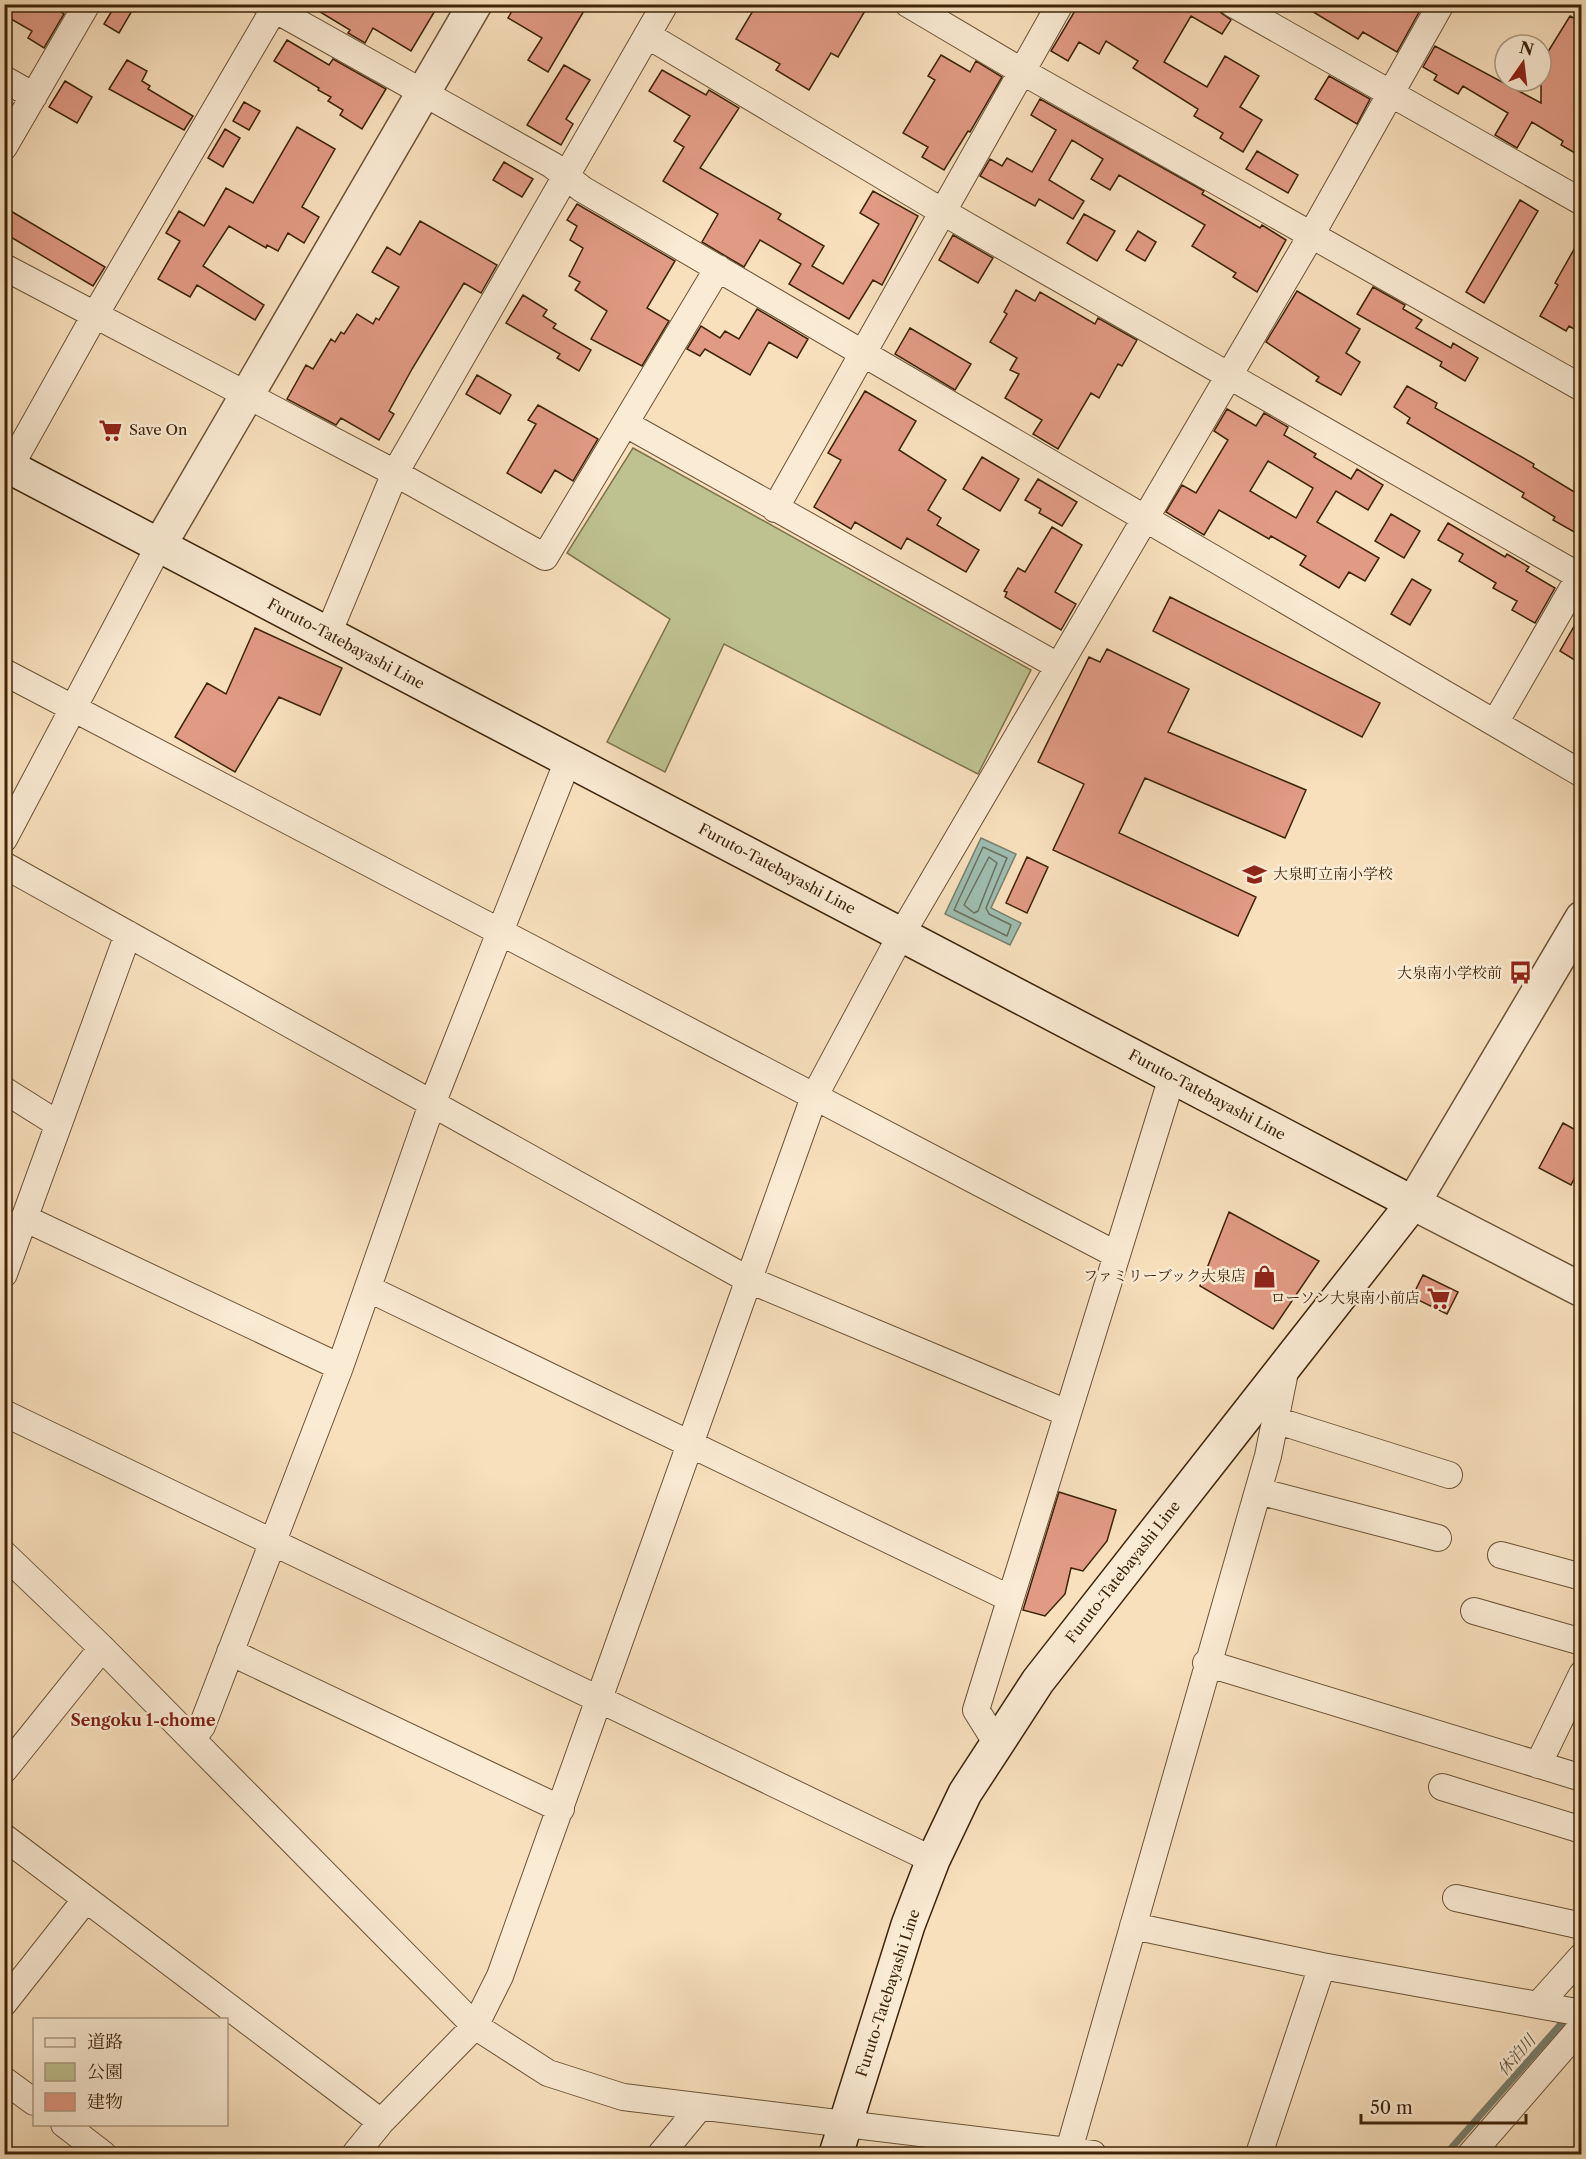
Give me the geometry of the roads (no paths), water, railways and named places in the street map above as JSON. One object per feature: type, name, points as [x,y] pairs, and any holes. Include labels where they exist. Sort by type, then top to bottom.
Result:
[{"type":"main road","points":[[159,546],[475,4]]},
{"type":"main road","name":"Furuto-Tatebayashi Line","points":[[7,466],[1413,1203],[1038,1681],[996,1742],[965,1793],[933,1860],[908,1925],[841,2140]]},
{"type":"main road","points":[[1581,918],[1413,1203],[1581,1290]]},
{"type":"street","points":[[4,147],[87,4]]},
{"type":"street","points":[[328,634],[395,472],[665,4]]},
{"type":"street","points":[[908,4],[1023,72],[1581,388]]},
{"type":"street","points":[[775,509],[864,355],[1060,4]]},
{"type":"street","points":[[1233,4],[1581,202]]},
{"type":"street","points":[[355,2154],[381,2122],[475,2026],[500,1976],[814,1097],[902,935],[1312,234],[1441,4]]},
{"type":"street","points":[[7,466],[272,6],[423,94],[552,165],[582,189],[1581,774]]},
{"type":"street","points":[[647,35],[943,212],[1580,574],[1495,723]]},
{"type":"street","points":[[4,79],[34,96]]},
{"type":"street","points":[[4,267],[395,472],[545,557],[718,268]]},
{"type":"street","points":[[626,424],[1058,666]]},
{"type":"street","points":[[4,839],[75,709],[159,546]]},
{"type":"street","points":[[4,672],[1117,1255]]},
{"type":"street","points":[[192,1739],[202,1726],[340,1367],[432,1104],[568,760]]},
{"type":"street","points":[[4,865],[749,1280],[1067,1413]]},
{"type":"street","points":[[4,1274],[128,934]]},
{"type":"street","points":[[996,1742],[976,1710],[1172,1077]]},
{"type":"street","points":[[4,1090],[58,1124]]},
{"type":"street","points":[[24,1218],[340,1367]]},
{"type":"street","points":[[369,1289],[1009,1598]]},
{"type":"street","points":[[4,1554],[102,1648],[475,2026],[548,2073],[623,2097],[699,2108],[841,2140],[1081,2152],[1133,1926],[1206,1663],[1258,1491],[1287,1361]]},
{"type":"street","points":[[4,1413],[933,1860]]},
{"type":"street","points":[[1275,1420],[1449,1475]]},
{"type":"street","points":[[1258,1491],[1438,1538]]},
{"type":"street","points":[[1501,1555],[1581,1577]]},
{"type":"street","points":[[1474,1611],[1581,1642]]},
{"type":"street","points":[[4,1770],[102,1648]]},
{"type":"street","points":[[230,1652],[561,1809]]},
{"type":"street","points":[[1206,1663],[1581,1778]]},
{"type":"street","points":[[1538,1765],[1581,1674]]},
{"type":"street","points":[[1442,1787],[1581,1830]]},
{"type":"street","points":[[4,1837],[381,2122]]},
{"type":"street","points":[[1456,1898],[1581,1926]]},
{"type":"street","points":[[4,2003],[86,1899]]},
{"type":"street","points":[[1133,1926],[1322,1966],[1581,2013]]},
{"type":"street","points":[[1547,2006],[1581,1956]]},
{"type":"street","points":[[1259,2154],[1322,1966]]},
{"type":"street","points":[[1471,2154],[1581,2026]]},
{"type":"street","points":[[4,2080],[33,2102]]},
{"type":"street","points":[[661,2154],[699,2108]]},
{"type":"street","points":[[67,2126],[103,2154]]},
{"type":"water","points":[[981,838],[1016,854],[991,908],[1021,923],[1010,945],[945,914]]},
{"type":"waterway","name":"休泊川","points":[[1446,2154],[1568,2016]]},
{"type":"place","name":"Save On","points":[[111,430]]},
{"type":"place","name":"大泉町立南小学校","points":[[1255,874]]},
{"type":"place","name":"大泉南小学校前","points":[[1520,973]]},
{"type":"place","name":"ファミリーブック大泉店","points":[[1264,1276]]},
{"type":"place","name":"ローソン大泉南小前店","points":[[1438,1298]]},
{"type":"district","name":"Sengoku 1-chome","points":[[143,1720]]}]
